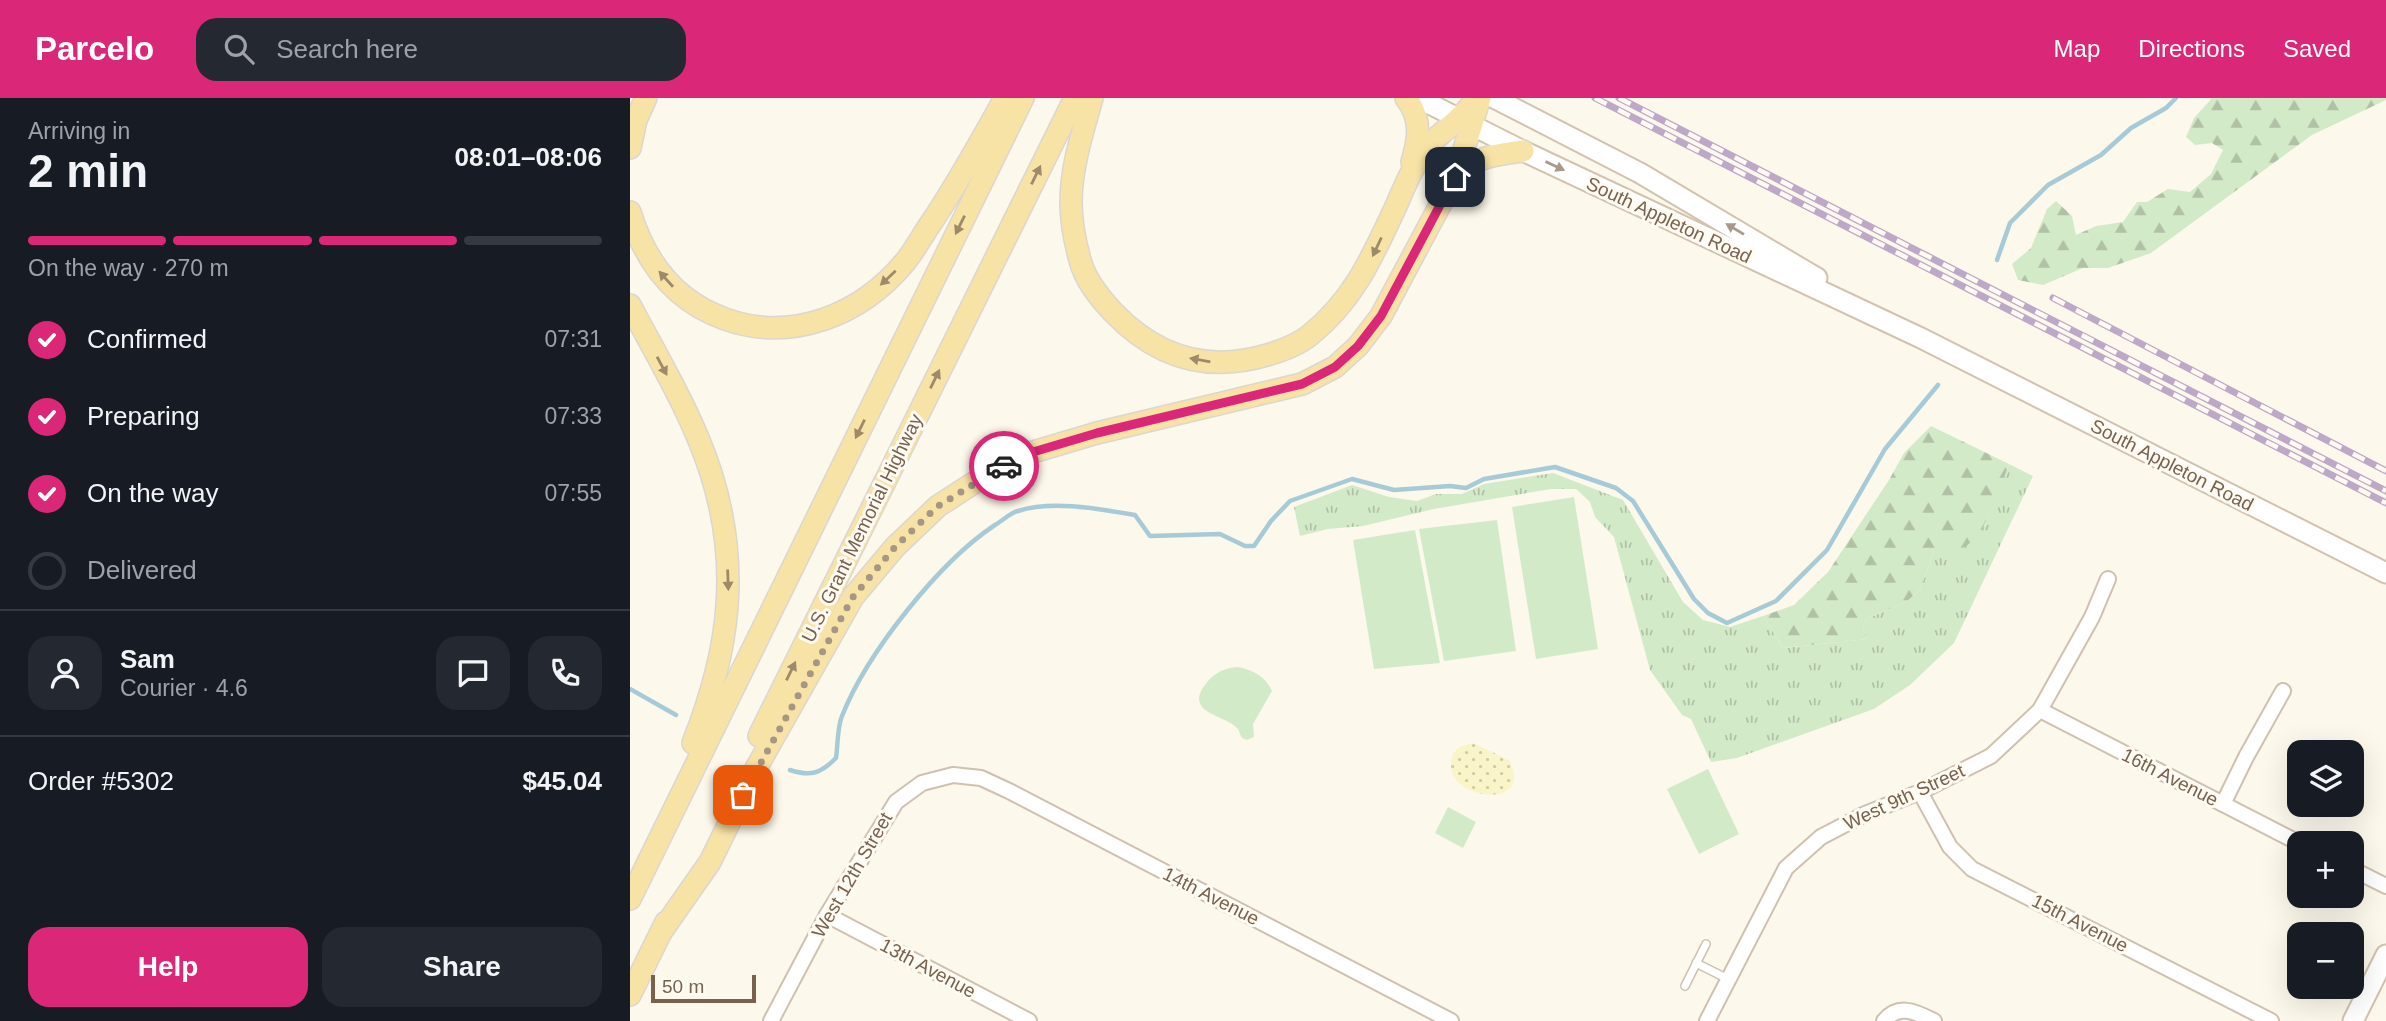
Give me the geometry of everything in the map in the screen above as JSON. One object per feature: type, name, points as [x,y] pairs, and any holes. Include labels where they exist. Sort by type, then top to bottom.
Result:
[{"type":"main road","points":[[630,148],[636,120],[646,98]]},
{"type":"main road","points":[[630,212],[648,258],[665,281],[687,300],[712,314],[739,324],[795,328],[823,321],[867,298],[905,262],[950,194],[1006,98]]},
{"type":"main road","points":[[630,899],[1023,98]]},
{"type":"main road","name":"U.S. Grant Memorial Highway","points":[[630,995],[1075,98]]},
{"type":"main road","points":[[1092,98],[1080,138],[1071,202],[1080,262],[1096,294],[1125,325],[1149,343],[1177,356],[1206,362],[1251,360],[1277,352],[1308,337],[1339,309],[1366,270],[1405,186],[1427,147],[1466,121]]},
{"type":"main road","points":[[1405,186],[1418,137],[1417,119],[1406,98]]},
{"type":"main road","name":"South Appleton Road","points":[[1418,98],[1522,151],[1921,338],[2386,573]]},
{"type":"main road","points":[[661,932],[710,862],[754,772],[853,597],[904,538],[938,506],[986,475],[1033,452],[1097,433],[1302,384],[1335,367],[1358,346],[1381,316],[1455,177],[1466,121],[1479,98]]},
{"type":"main road","name":"South Appleton Road","points":[[1494,98],[1640,173],[1921,338]]},
{"type":"main road","points":[[1455,177],[1476,160],[1522,151]]},
{"type":"main road","points":[[630,305],[690,420],[711,473],[724,529],[729,588],[723,649],[706,710],[630,881]]},
{"type":"main road","points":[[2353,1021],[2386,955]]},
{"type":"street","name":"West 9th Street","points":[[1707,1021],[1786,868],[1821,838],[1865,814],[1920,792],[1991,756],[2040,710],[2092,617],[2108,579]]},
{"type":"street","points":[[2223,804],[2283,691]]},
{"type":"street","name":"16th Avenue","points":[[2040,710],[2287,837]]},
{"type":"street","name":"West 12th Street","points":[[771,1021],[827,915],[895,802],[915,787],[937,777],[970,776]]},
{"type":"street","name":"14th Avenue","points":[[970,776],[1009,791],[1451,1021]]},
{"type":"street","name":"15th Avenue","points":[[1920,792],[1950,847],[1972,869],[2271,1021]]},
{"type":"street","points":[[2364,875],[2386,886]]},
{"type":"street","name":"13th Avenue","points":[[827,915],[1029,1021]]},
{"type":"street","points":[[1884,1021],[1890,1014],[1907,1010],[1934,1021]]},
{"type":"lane","points":[[1685,986],[1706,944]]},
{"type":"lane","points":[[1696,963],[1728,979]]},
{"type":"green space","points":[[2212,98],[2386,100],[2312,135],[2151,253],[2108,268],[2083,268],[2043,285],[2018,280],[2012,264],[2031,248],[2047,209],[2056,201],[2072,216],[2076,235],[2096,226],[2123,222],[2137,202],[2147,202],[2168,189],[2190,192],[2211,174],[2223,150],[2212,143],[2195,145],[2186,137],[2194,118]]},
{"type":"green space","points":[[1931,426],[2009,464],[1996,501],[1976,537],[1956,551],[1934,551],[1920,590],[1906,602],[1866,619],[1863,630],[1868,639],[1783,648],[1763,616],[1794,605],[1828,572],[1904,453]]},
{"type":"green space","points":[[2009,464],[2033,476],[1954,643],[1910,685],[1874,709],[1737,758],[1711,762],[1691,719],[1682,715],[1650,670],[1614,537],[1595,517],[1590,502],[1576,489],[1551,489],[1300,536],[1294,507],[1352,485],[1389,497],[1417,501],[1436,494],[1462,494],[1484,484],[1553,473],[1623,500],[1683,602],[1703,620],[1730,627],[1763,616],[1783,648],[1868,639],[1863,630],[1866,619],[1906,602],[1920,590],[1934,551],[1943,551],[1985,525]]},
{"type":"green space","points":[[1574,497],[1598,649],[1536,659],[1512,507]]},
{"type":"green space","points":[[1497,520],[1516,651],[1444,661],[1419,529]]},
{"type":"green space","points":[[1415,530],[1440,663],[1374,669],[1353,540]]},
{"type":"green space","points":[[1238,667],[1258,674],[1272,691],[1253,724],[1254,737],[1247,740],[1242,738],[1238,729],[1202,707],[1199,700],[1211,678],[1221,671]]},
{"type":"green space","points":[[1708,769],[1739,834],[1699,854],[1667,789]]},
{"type":"green space","points":[[1448,807],[1476,822],[1463,848],[1435,833]]},
{"type":"sand","points":[[1473,743],[1509,760],[1514,777],[1510,788],[1500,793],[1486,794],[1472,791],[1459,783],[1452,772],[1452,758],[1460,747]]},
{"type":"waterway","points":[[1997,260],[2010,223],[2048,185],[2101,155],[2131,128],[2166,108],[2176,98]]},
{"type":"waterway","points":[[790,770],[815,772],[836,758],[842,716],[853,691],[887,638],[951,562],[973,541],[1018,511],[1046,506],[1106,510],[1135,515],[1150,536],[1220,534],[1245,546],[1254,546],[1271,521],[1290,501],[1352,479],[1394,490],[1450,486],[1466,488],[1484,479],[1555,467],[1616,488],[1633,501],[1694,599],[1708,613],[1727,623],[1776,601],[1827,550],[1885,449],[1938,385]]},
{"type":"waterway","points":[[630,689],[676,715]]},
{"type":"railway","points":[[1595,98],[2386,503]]},
{"type":"railway","points":[[1619,98],[2386,491]]},
{"type":"railway","points":[[2053,298],[2386,471]]},
{"type":"way so far","points":[[743,795],[853,597],[895,547],[938,506],[1004,466]]},
{"type":"route","points":[[1004,466],[1033,452],[1097,433],[1302,384],[1335,367],[1358,346],[1381,316],[1455,177]]}]
